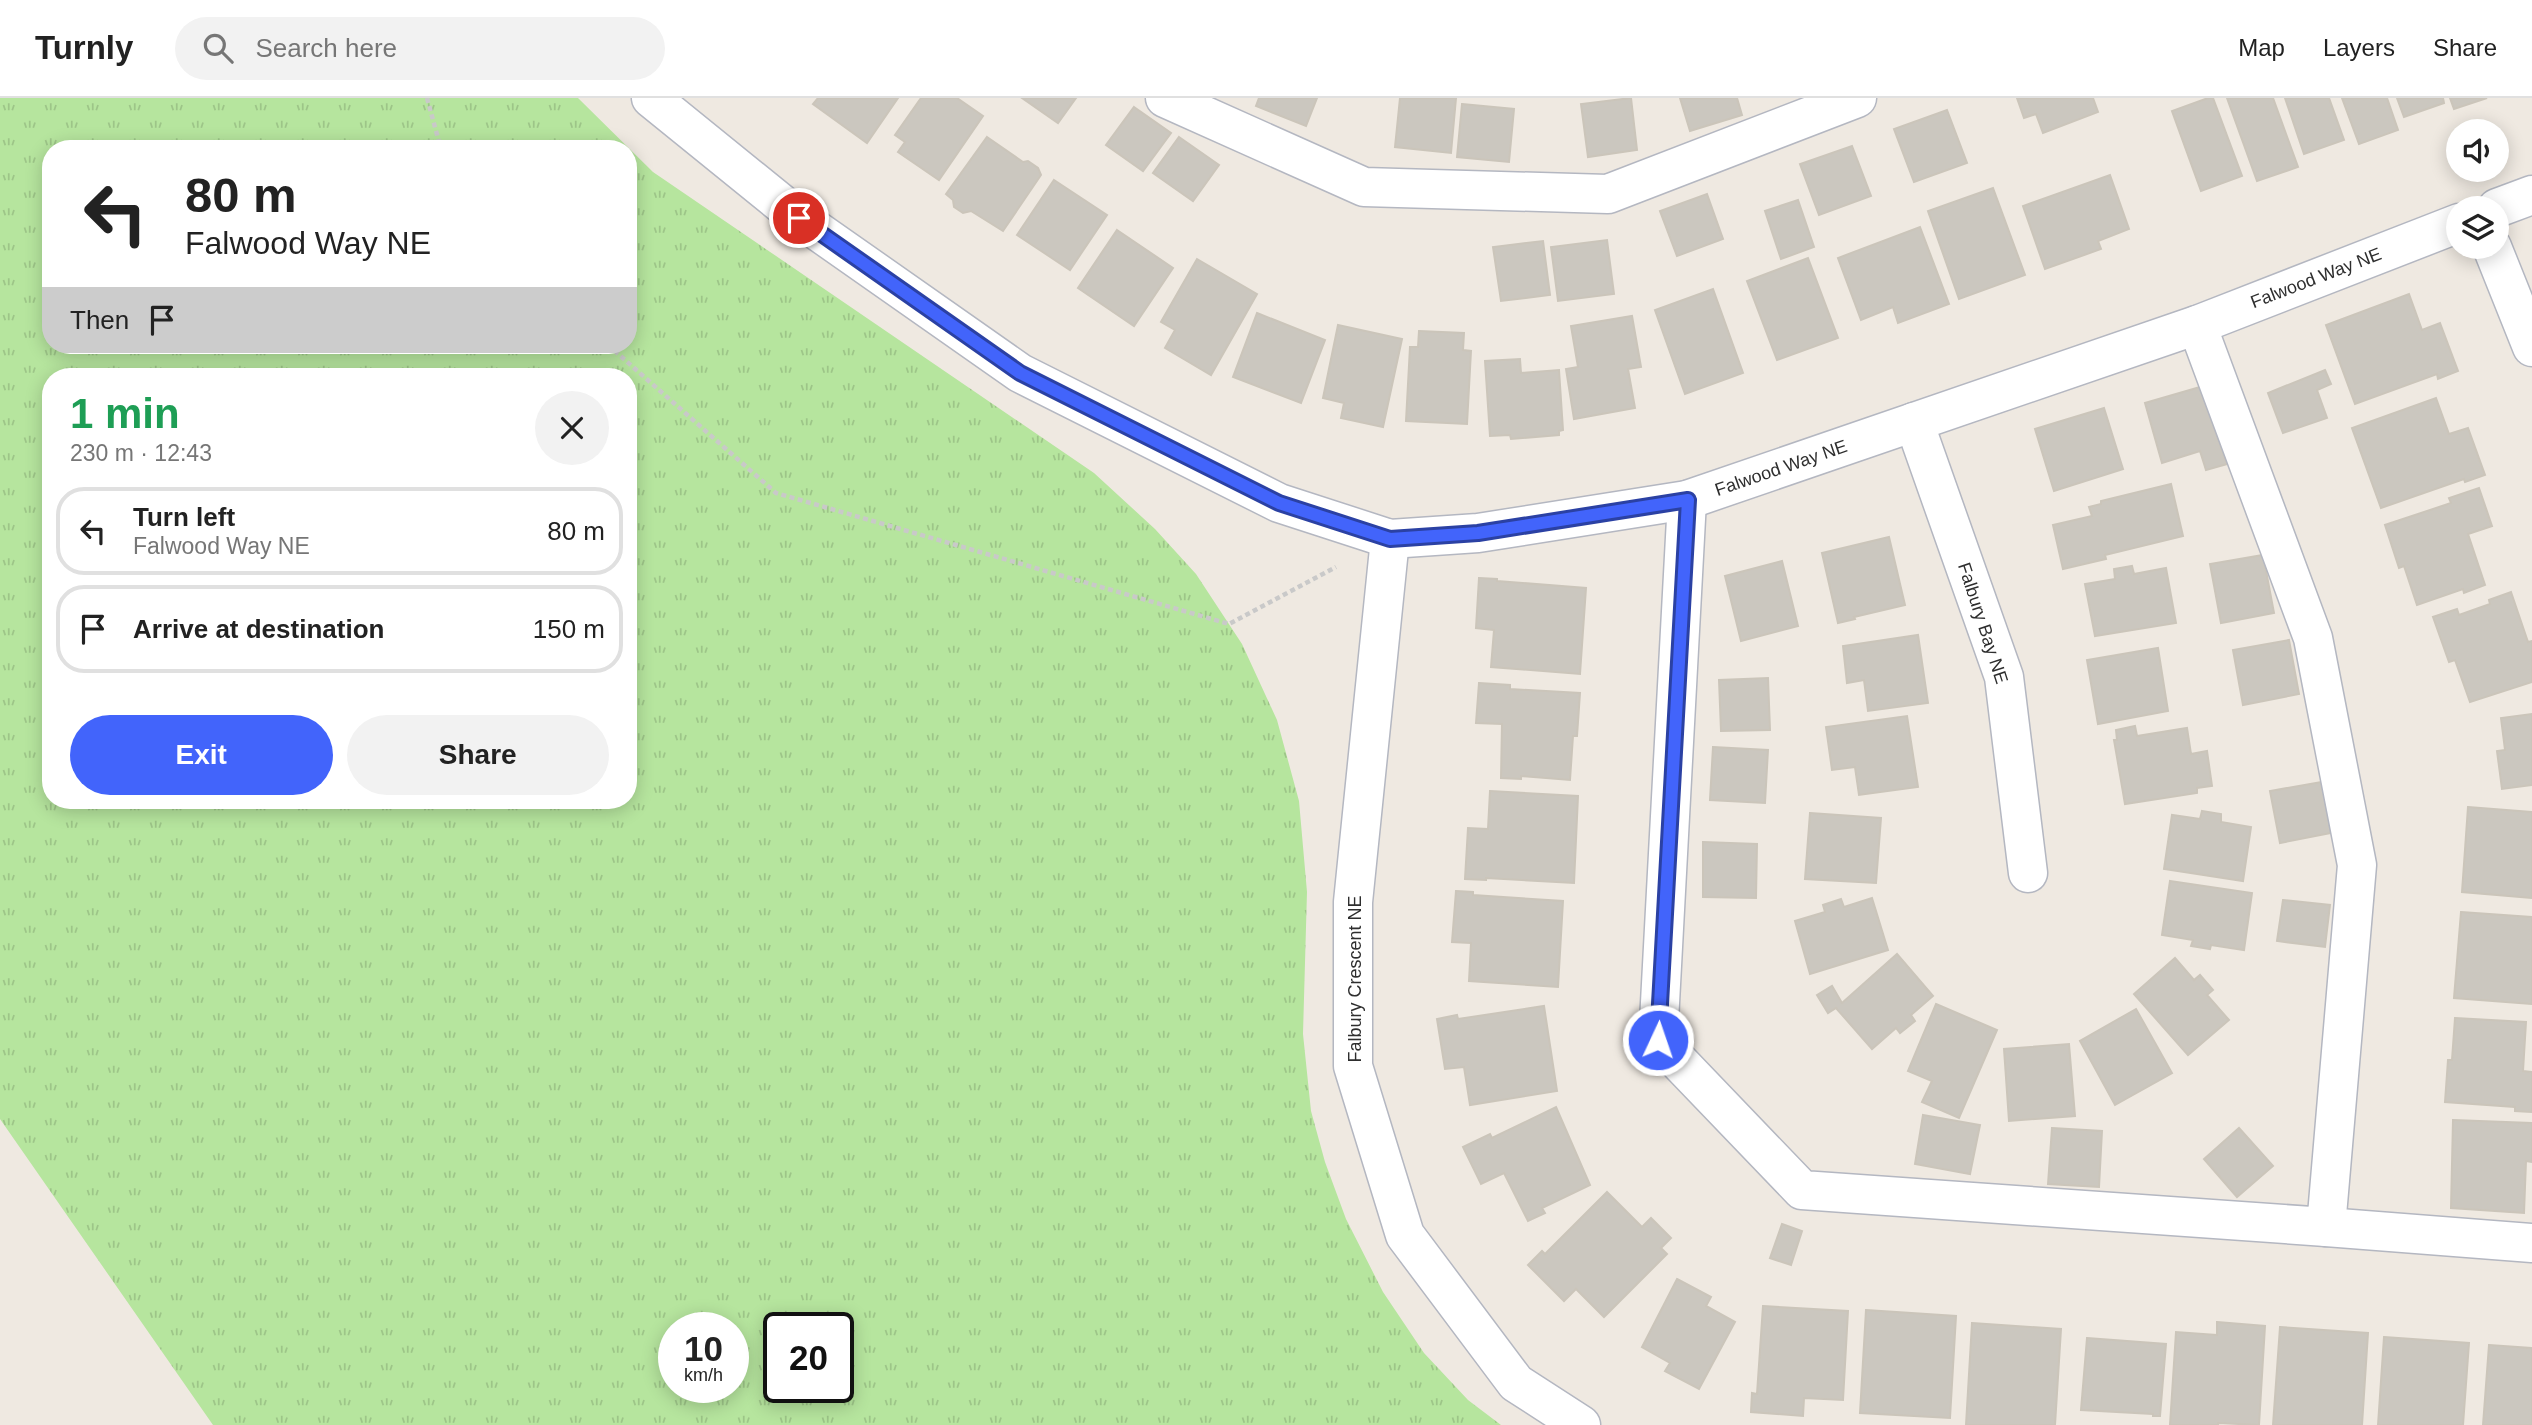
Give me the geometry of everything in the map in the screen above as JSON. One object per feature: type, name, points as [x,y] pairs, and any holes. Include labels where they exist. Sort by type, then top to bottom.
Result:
[{"type":"street","name":"Falwood Way NE","points":[[651,98],[799,218],[1020,373],[1279,503],[1390,539],[1478,533],[1688,500],[2197,325],[2446,228]]},
{"type":"street","points":[[1165,98],[1364,187],[1608,194],[1857,98]]},
{"type":"street","points":[[2509,204],[2532,195]]},
{"type":"street","points":[[2497,259],[2532,346]]},
{"type":"street","points":[[2197,325],[2313,638],[2357,864],[2326,1227]]},
{"type":"street","name":"Falbury Bay NE","points":[[1914,422],[2004,677],[2028,873]]},
{"type":"street","points":[[1688,500],[1658,1040],[1802,1190],[2532,1243]]},
{"type":"street","name":"Falbury Crescent NE","points":[[1390,539],[1353,902],[1353,1066],[1405,1235],[1517,1384],[1581,1425]]},
{"type":"path","points":[[427,98],[439,140]]},
{"type":"path","points":[[618,354],[634,368]]},
{"type":"path","points":[[637,371],[776,493],[1229,624],[1390,539]]},
{"type":"green space","points":[[0,98],[578,98],[621,140],[42,140],[42,354],[637,354],[637,156],[653,172],[1094,473],[1155,529],[1196,574],[1242,644],[1277,720],[1299,801],[1307,892],[1303,1034],[1311,1111],[1325,1162],[1346,1219],[1383,1292],[1424,1353],[1468,1400],[1501,1425],[213,1425],[0,1119]]},
{"type":"building","points":[[818,98],[898,98],[867,143],[813,104]]},
{"type":"building","points":[[921,98],[957,98],[983,116],[939,180],[898,152],[905,142],[895,135]]},
{"type":"building","points":[[1022,98],[1076,98],[1058,123]]},
{"type":"building","points":[[1259,98],[1317,98],[1306,126],[1256,106]]},
{"type":"building","points":[[1400,98],[1456,98],[1451,153],[1395,147]]},
{"type":"building","points":[[1631,98],[1637,150],[1588,157],[1581,104]]},
{"type":"building","points":[[1680,98],[1737,98],[1742,115],[1690,131]]},
{"type":"building","points":[[2017,98],[2093,98],[2098,112],[2043,133],[2036,114],[2024,118]]},
{"type":"building","points":[[2213,98],[2242,176],[2201,191],[2172,111]]},
{"type":"building","points":[[2227,98],[2273,98],[2298,167],[2257,181]]},
{"type":"building","points":[[2285,98],[2329,98],[2344,140],[2304,154]]},
{"type":"building","points":[[2342,98],[2387,98],[2398,130],[2359,144]]},
{"type":"building","points":[[2397,98],[2443,98],[2444,103],[2404,117]]},
{"type":"building","points":[[2450,98],[2487,98],[2454,109]]},
{"type":"building","points":[[1462,104],[1514,109],[1509,162],[1457,157]]},
{"type":"building","points":[[1134,107],[1171,133],[1143,171],[1106,145]]},
{"type":"building","points":[[1947,110],[1967,163],[1914,182],[1894,129]]},
{"type":"building","points":[[987,137],[1023,162],[1028,161],[1038,168],[1041,175],[1003,231],[971,211],[963,213],[954,207],[953,200],[946,194]]},
{"type":"building","points":[[1179,137],[1219,165],[1193,201],[1153,173]]},
{"type":"building","points":[[1852,146],[1871,196],[1819,215],[1800,164]]},
{"type":"building","points":[[2110,175],[2129,229],[2098,241],[2101,249],[2045,269],[2023,206]]},
{"type":"building","points":[[1054,180],[1107,215],[1070,270],[1017,235]]},
{"type":"building","points":[[1993,188],[2025,275],[1959,299],[1928,211]]},
{"type":"building","points":[[1707,194],[1723,239],[1677,256],[1660,211]]},
{"type":"building","points":[[1798,200],[1814,247],[1781,259],[1765,211]]},
{"type":"building","points":[[1920,227],[1949,304],[1898,323],[1893,307],[1861,320],[1838,258]]},
{"type":"building","points":[[1117,230],[1173,268],[1134,326],[1078,288]]},
{"type":"building","points":[[1607,240],[1614,294],[1558,301],[1551,247]]},
{"type":"building","points":[[1543,241],[1550,295],[1501,301],[1493,247]]},
{"type":"building","points":[[1808,258],[1838,338],[1777,360],[1747,281]]},
{"type":"building","points":[[1197,259],[1257,294],[1211,375],[1165,348],[1175,330],[1161,322]]},
{"type":"building","points":[[1713,289],[1743,373],[1685,394],[1655,310]]},
{"type":"building","points":[[2409,294],[2422,330],[2440,323],[2458,371],[2438,379],[2437,374],[2355,404],[2326,325]]},
{"type":"building","points":[[1257,313],[1325,340],[1301,403],[1233,377]]},
{"type":"building","points":[[1632,316],[1641,367],[1628,369],[1635,408],[1574,419],[1566,369],[1578,367],[1571,326]]},
{"type":"building","points":[[1338,325],[1402,339],[1383,427],[1341,418],[1344,403],[1323,398]]},
{"type":"building","points":[[1419,331],[1464,333],[1463,350],[1471,351],[1467,424],[1406,421],[1410,347],[1418,347]]},
{"type":"building","points":[[1520,359],[1521,373],[1559,370],[1563,430],[1559,431],[1559,435],[1511,439],[1510,435],[1490,436],[1485,361]]},
{"type":"building","points":[[2325,370],[2331,384],[2317,390],[2327,418],[2283,433],[2268,393]]},
{"type":"building","points":[[2200,387],[2227,464],[2206,470],[2200,451],[2162,463],[2145,403]]},
{"type":"building","points":[[2436,398],[2449,434],[2468,428],[2485,475],[2465,482],[2464,479],[2381,508],[2352,428]]},
{"type":"building","points":[[2104,408],[2123,469],[2054,491],[2035,429]]},
{"type":"building","points":[[2171,484],[2183,536],[2105,555],[2106,559],[2063,569],[2053,525],[2092,516],[2089,507],[2101,504],[2101,501]]},
{"type":"building","points":[[2479,488],[2492,526],[2468,534],[2485,585],[2464,593],[2463,589],[2417,605],[2404,566],[2399,568],[2385,525],[2451,503],[2449,498]]},
{"type":"building","points":[[1889,537],[1905,605],[1838,623],[1822,553]]},
{"type":"building","points":[[2263,555],[2274,613],[2221,623],[2210,564]]},
{"type":"building","points":[[1782,561],[1798,626],[1741,641],[1725,576]]},
{"type":"building","points":[[2132,566],[2134,574],[2166,568],[2176,623],[2095,636],[2085,584],[2115,579],[2114,569]]},
{"type":"building","points":[[1479,578],[1586,588],[1580,674],[1491,667],[1494,630],[1476,628]]},
{"type":"building","points":[[2511,592],[2528,642],[2532,641],[2532,682],[2470,702],[2455,660],[2449,662],[2433,617],[2457,609],[2459,615],[2490,604],[2489,600]]},
{"type":"building","points":[[1918,635],[1928,703],[1868,711],[1864,680],[1847,683],[1843,646]]},
{"type":"building","points":[[2289,640],[2299,694],[2243,705],[2233,650]]},
{"type":"building","points":[[2158,648],[2168,711],[2098,724],[2087,660]]},
{"type":"building","points":[[1768,678],[1770,730],[1721,731],[1719,680]]},
{"type":"building","points":[[1479,683],[1510,685],[1510,689],[1580,693],[1570,780],[1521,776],[1521,779],[1501,778],[1502,724],[1476,723]]},
{"type":"building","points":[[2532,714],[2532,785],[2502,789],[2497,751],[2505,750],[2501,718]]},
{"type":"building","points":[[1907,716],[1918,787],[1859,795],[1855,767],[1832,770],[1826,727]]},
{"type":"building","points":[[2135,726],[2137,736],[2187,728],[2191,754],[2207,751],[2212,786],[2197,788],[2197,793],[2125,804],[2114,740],[2117,740],[2116,730]]},
{"type":"building","points":[[1713,747],[1768,750],[1765,803],[1710,800]]},
{"type":"building","points":[[2322,782],[2331,833],[2280,843],[2270,791]]},
{"type":"building","points":[[1490,791],[1578,796],[1574,883],[1465,879],[1468,828],[1488,829]]},
{"type":"building","points":[[2468,807],[2532,812],[2532,898],[2462,892]]},
{"type":"building","points":[[2202,811],[2221,814],[2221,822],[2251,827],[2243,881],[2164,869],[2172,815],[2200,819]]},
{"type":"building","points":[[1810,813],[1881,818],[1876,883],[1805,879]]},
{"type":"building","points":[[1703,842],[1757,844],[1756,898],[1703,897]]},
{"type":"building","points":[[2170,881],[2252,893],[2244,950],[2211,945],[2210,949],[2191,946],[2193,940],[2162,935]]},
{"type":"building","points":[[1456,891],[1473,892],[1473,895],[1563,901],[1558,987],[1469,981],[1471,943],[1452,942]]},
{"type":"building","points":[[1872,898],[1888,950],[1810,974],[1795,921],[1825,912],[1823,905],[1841,899],[1844,907]]},
{"type":"building","points":[[2283,900],[2330,905],[2325,947],[2277,941]]},
{"type":"building","points":[[2461,912],[2532,917],[2532,1004],[2454,998]]},
{"type":"building","points":[[1897,954],[1933,996],[1911,1015],[1915,1021],[1900,1033],[1896,1028],[1872,1049],[1836,1008],[1828,1013],[1817,995],[1832,986],[1842,1003]]},
{"type":"building","points":[[2175,958],[2194,980],[2200,975],[2213,990],[2207,995],[2229,1020],[2188,1055],[2134,994]]},
{"type":"building","points":[[1936,1004],[1997,1030],[1959,1118],[1922,1102],[1932,1081],[1908,1071]]},
{"type":"building","points":[[1544,1006],[1557,1091],[1470,1105],[1464,1067],[1445,1069],[1437,1019],[1457,1015],[1458,1019]]},
{"type":"building","points":[[2136,1009],[2172,1073],[2115,1105],[2080,1041]]},
{"type":"building","points":[[2455,1018],[2526,1022],[2523,1071],[2532,1072],[2532,1112],[2515,1111],[2515,1107],[2445,1102]]},
{"type":"building","points":[[2069,1044],[2075,1116],[2009,1121],[2004,1049]]},
{"type":"building","points":[[1556,1107],[1590,1185],[1542,1208],[1545,1213],[1528,1221],[1504,1173],[1481,1184],[1463,1147],[1490,1134],[1492,1138]]},
{"type":"building","points":[[1923,1115],[1980,1125],[1970,1174],[1915,1164]]},
{"type":"building","points":[[2453,1120],[2532,1123],[2532,1162],[2526,1161],[2524,1213],[2451,1208]]},
{"type":"building","points":[[2052,1128],[2102,1131],[2099,1187],[2048,1184]]},
{"type":"building","points":[[2239,1128],[2273,1166],[2237,1197],[2204,1159]]},
{"type":"building","points":[[1607,1192],[1642,1227],[1651,1218],[1671,1238],[1661,1248],[1667,1254],[1604,1317],[1576,1289],[1564,1301],[1528,1265],[1542,1251],[1545,1254]]},
{"type":"building","points":[[1782,1224],[1802,1231],[1791,1265],[1770,1258]]},
{"type":"building","points":[[1677,1279],[1711,1297],[1706,1306],[1735,1322],[1699,1389],[1665,1371],[1670,1363],[1642,1347]]},
{"type":"building","points":[[1763,1306],[1848,1311],[1843,1400],[1804,1398],[1803,1416],[1751,1412],[1752,1393],[1757,1394]]},
{"type":"building","points":[[1866,1310],[1956,1316],[1950,1418],[1860,1413]]},
{"type":"building","points":[[2217,1322],[2265,1326],[2259,1425],[2170,1425],[2176,1332],[2217,1335]]},
{"type":"building","points":[[1972,1323],[2061,1329],[2055,1425],[1966,1425]]},
{"type":"building","points":[[2280,1327],[2368,1333],[2362,1425],[2273,1425]]},
{"type":"building","points":[[2384,1337],[2469,1343],[2463,1425],[2378,1425]]},
{"type":"building","points":[[2087,1338],[2166,1344],[2160,1416],[2081,1410]]},
{"type":"building","points":[[2489,1345],[2532,1348],[2532,1425],[2483,1425]]},
{"type":"route","points":[[799,218],[1020,373],[1279,503],[1390,539],[1478,533],[1688,500],[1658,1040]]}]
